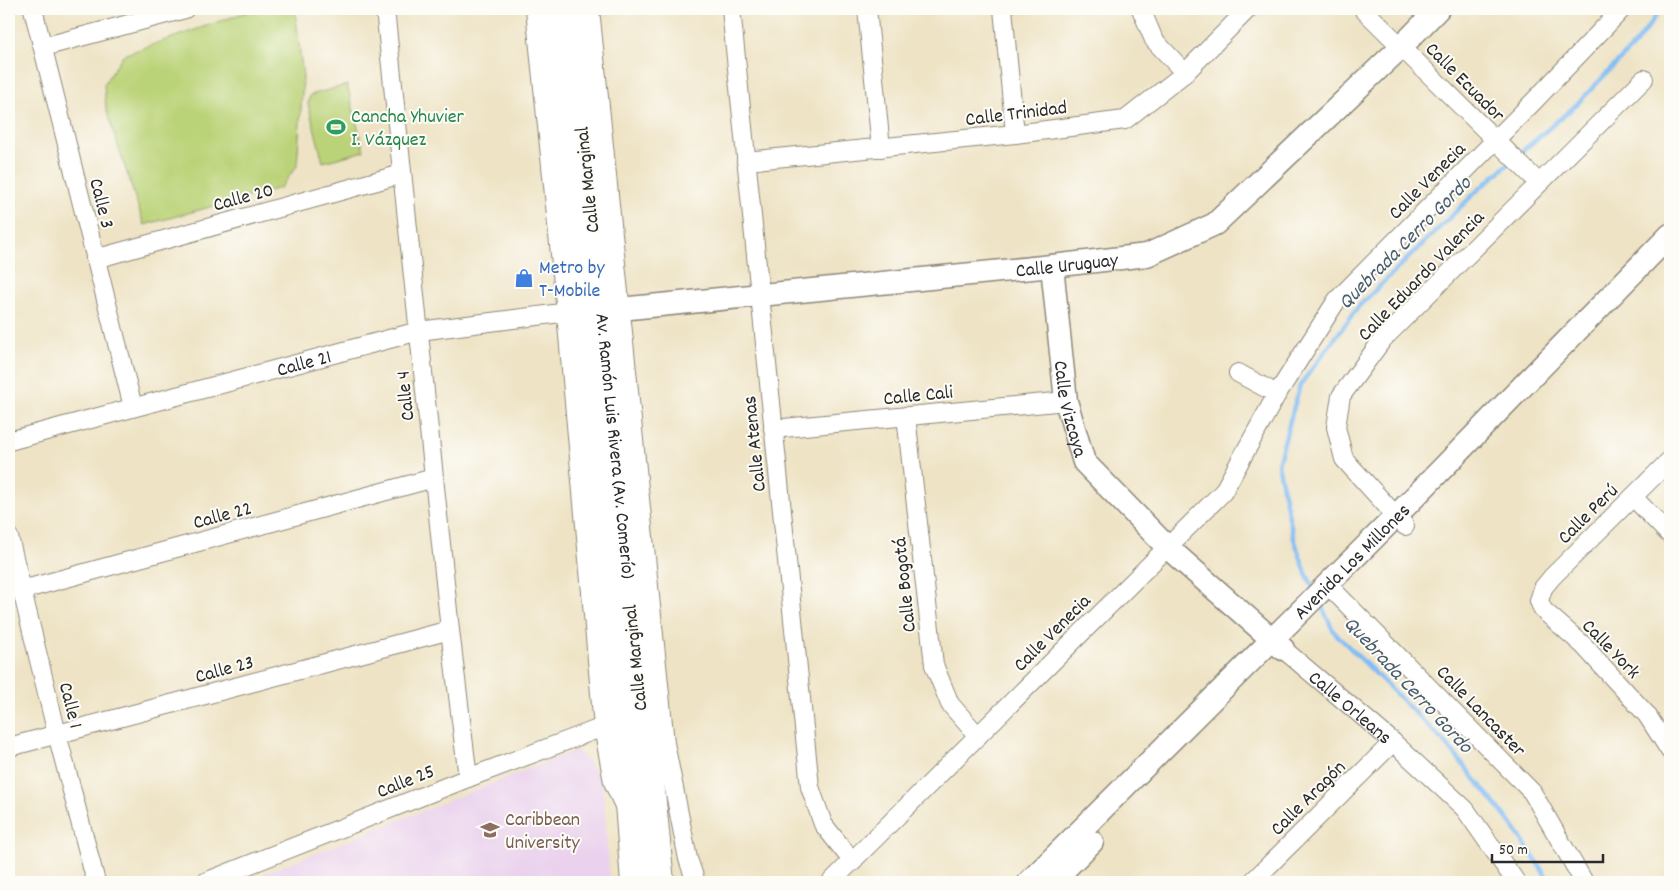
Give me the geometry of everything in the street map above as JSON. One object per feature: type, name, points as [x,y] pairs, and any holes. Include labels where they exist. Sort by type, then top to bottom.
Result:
[{"type":"main road","name":"Av. Ramón Luis Rivera (Av. Comerío)","points":[[552,9],[593,311],[660,882]]},
{"type":"main road","name":"Av. Ramón Luis Rivera (Av. Comerío)","points":[[573,9],[593,311],[613,726],[630,818],[635,882]]},
{"type":"street","name":"Calle 3","points":[[33,9],[133,407]]},
{"type":"street","points":[[43,47],[185,9]]},
{"type":"street","name":"Calle 4","points":[[386,9],[450,630],[468,778]]},
{"type":"street","name":"Calle Marginal","points":[[535,9],[593,311],[665,743],[688,859],[696,882]]},
{"type":"street","name":"Calle Marginal","points":[[590,9],[593,311]]},
{"type":"street","name":"Calle Atenas","points":[[731,9],[810,787],[823,824],[853,862]]},
{"type":"street","points":[[867,9],[881,148]]},
{"type":"street","points":[[1003,9],[1015,134]]},
{"type":"street","points":[[1141,9],[1154,40],[1185,72]]},
{"type":"street","name":"Calle Trinidad","points":[[746,161],[1015,134],[1125,120],[1185,72],[1248,9]]},
{"type":"street","name":"Calle Ecuador","points":[[1363,9],[1539,183]]},
{"type":"street","name":"Calle Uruguay","points":[[593,311],[1148,255],[1215,224],[1401,47],[1438,9]]},
{"type":"street","name":"Calle Venecia","points":[[831,882],[1223,492],[1277,394],[1337,300],[1622,9]]},
{"type":"street","name":"Calle Eduardo Valencia","points":[[1401,521],[1344,458],[1336,427],[1341,396],[1383,339],[1644,79]]},
{"type":"street","name":"Calle 20","points":[[95,259],[402,174]]},
{"type":"street","name":"Avenida Los Millones","points":[[1401,521],[1670,235]]},
{"type":"street","name":"Avenida Los Millones","points":[[1029,882],[1277,645],[1670,256]]},
{"type":"street","name":"Calle Vizcaya","points":[[1052,266],[1066,401],[1084,462],[1167,547]]},
{"type":"street","name":"Calle 21","points":[[9,441],[419,332],[593,311]]},
{"type":"street","points":[[1238,374],[1277,394]]},
{"type":"street","name":"Calle Cali","points":[[773,429],[1066,401]]},
{"type":"street","name":"Calle Bogotá","points":[[906,416],[934,665],[950,704],[978,736]]},
{"type":"street","name":"Calle Perú","points":[[1539,601],[1543,588],[1670,460]]},
{"type":"street","name":"Calle 22","points":[[22,590],[434,478]]},
{"type":"street","points":[[1633,497],[1670,535]]},
{"type":"street","name":"Calle 1","points":[[9,537],[57,734],[96,882]]},
{"type":"street","name":"Calle Orleans","points":[[1167,547],[1277,645],[1393,742],[1465,809],[1516,882]]},
{"type":"street","name":"Calle Lancaster","points":[[1333,589],[1532,792],[1584,882]]},
{"type":"street","name":"Calle York","points":[[1539,601],[1543,610],[1583,645],[1648,715],[1670,751]]},
{"type":"street","name":"Calle 23","points":[[9,747],[450,630]]},
{"type":"street","name":"Avenida Los Millones","points":[[1052,882],[1277,645]]},
{"type":"street","name":"Calle 25","points":[[205,882],[468,778],[613,726]]},
{"type":"street","name":"Calle Aragón","points":[[1252,882],[1393,742]]},
{"type":"shaded area","name":"Caribbean University","points":[[577,750],[602,778],[610,882],[242,882]]},
{"type":"green space","points":[[255,9],[295,9],[303,78],[297,166],[280,188],[144,225],[106,109],[104,84],[123,55]]},
{"type":"green space","name":"Cancha Yhuvier I. Vázquez","points":[[347,85],[364,151],[323,162],[308,104],[310,95]]},
{"type":"waterway","name":"Quebrada Cerro Gordo","points":[[1518,155],[1575,106],[1637,42],[1661,9]]},
{"type":"waterway","name":"Quebrada Cerro Gordo","points":[[1314,589],[1306,573],[1293,536],[1278,464],[1300,385],[1359,306],[1479,189],[1512,161]]},
{"type":"waterway","name":"Quebrada Cerro Gordo","points":[[1319,601],[1334,632],[1448,746],[1510,822],[1550,882]]},
{"type":"place","name":"Cancha Yhuvier I. Vázquez","points":[[336,127]]},
{"type":"place","name":"Metro by T-Mobile","points":[[524,278]]},
{"type":"place","name":"Caribbean University","points":[[490,830]]}]
